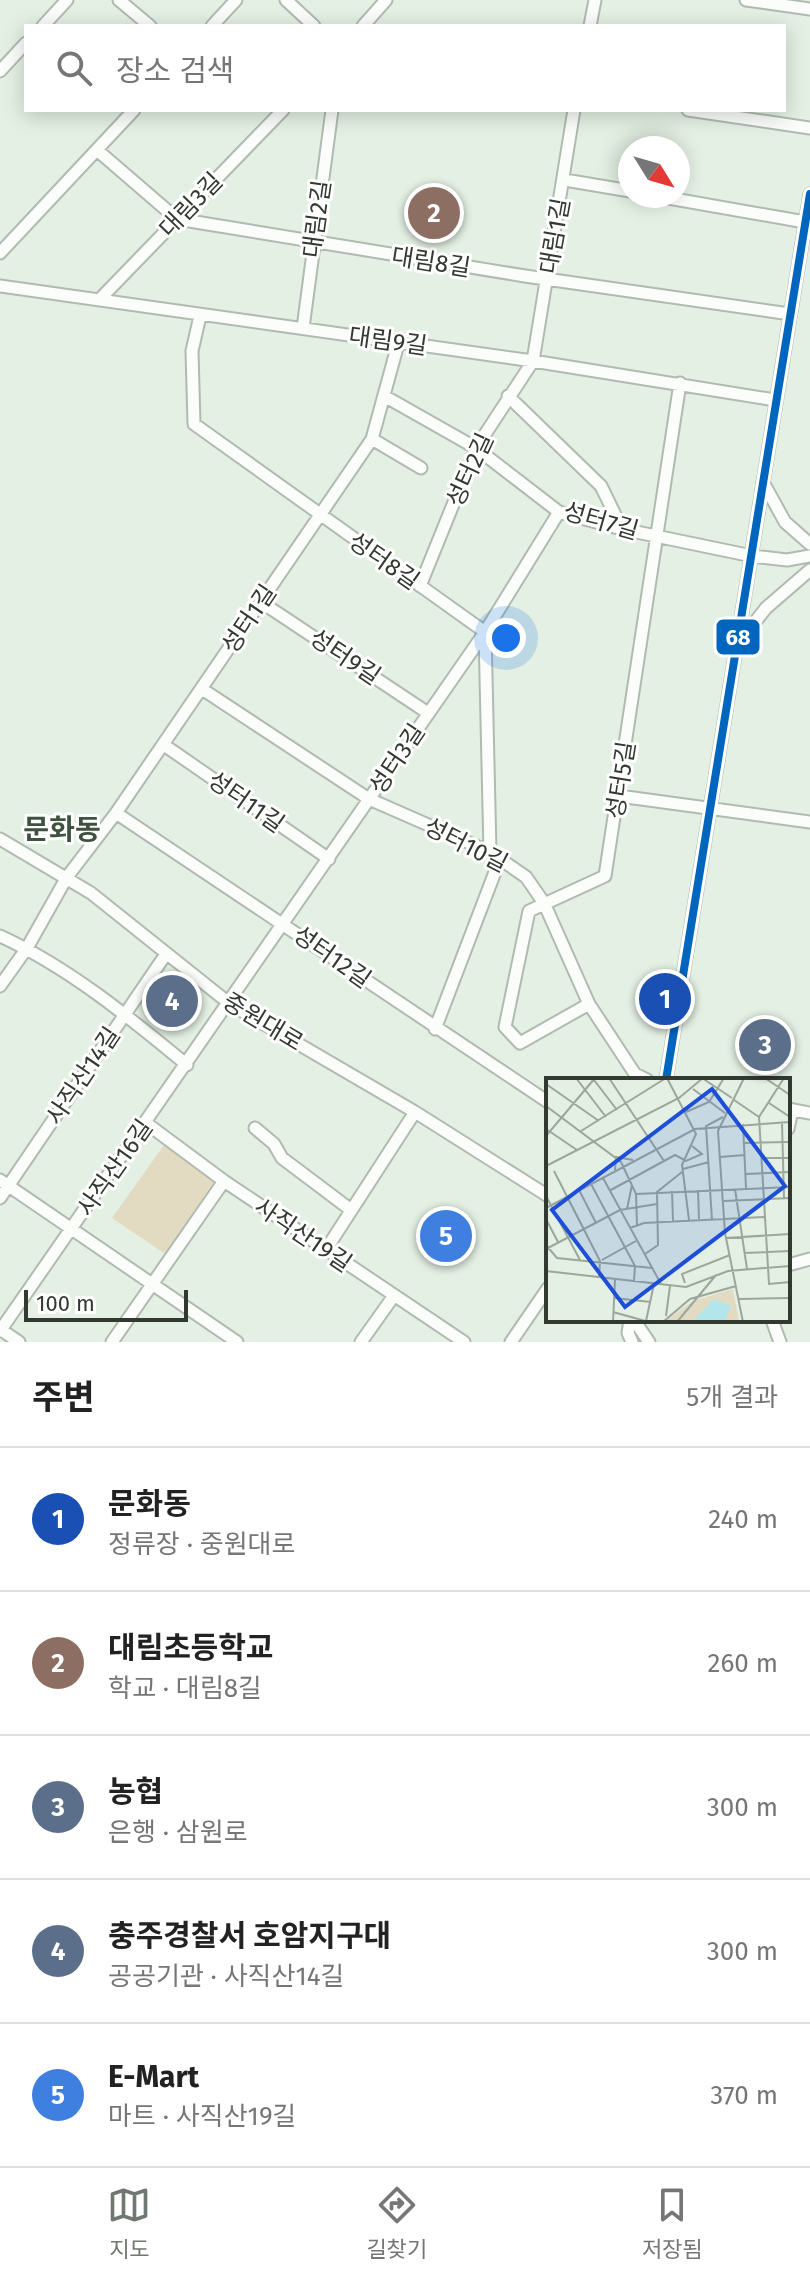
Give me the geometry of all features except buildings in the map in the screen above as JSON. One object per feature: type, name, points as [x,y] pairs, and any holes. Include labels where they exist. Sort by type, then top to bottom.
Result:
[{"type":"street","points":[[45,24],[67,0]]},
{"type":"street","points":[[119,0],[148,24]]},
{"type":"street","points":[[214,24],[236,0]]},
{"type":"street","points":[[286,0],[312,24]]},
{"type":"street","points":[[365,24],[386,0]]},
{"type":"street","points":[[590,24],[595,0]]},
{"type":"street","points":[[746,0],[810,9]]},
{"type":"street","points":[[0,71],[24,45]]},
{"type":"street","points":[[1,249],[132,112]]},
{"type":"street","name":"대림3길","points":[[99,300],[281,112]]},
{"type":"street","name":"대림2길","points":[[303,328],[332,112]]},
{"type":"street","name":"대림1길","points":[[533,361],[574,112]]},
{"type":"street","points":[[702,112],[810,128]]},
{"type":"street","points":[[97,150],[177,219]]},
{"type":"street","points":[[565,180],[618,189]]},
{"type":"street","points":[[666,1078],[810,194]]},
{"type":"street","points":[[690,202],[805,222]]},
{"type":"street","name":"대림8길","points":[[177,219],[313,243],[790,314]]},
{"type":"street","name":"대림9길","points":[[0,286],[533,361],[775,400]]},
{"type":"street","name":"성터8길","points":[[200,316],[192,351],[194,424],[318,516],[485,632]]},
{"type":"street","name":"성터1길","points":[[0,986],[27,948],[67,877],[164,745],[372,439],[386,397],[398,344]]},
{"type":"street","name":"성터2길","points":[[420,586],[476,448],[533,361]]},
{"type":"street","name":"성터5길","points":[[544,903],[605,876],[659,537],[680,383]]},
{"type":"street","points":[[508,396],[601,486],[622,529]]},
{"type":"street","name":"성터7길","points":[[386,397],[476,448],[559,512],[622,529],[752,556],[787,560],[810,556]]},
{"type":"street","points":[[372,439],[421,468]]},
{"type":"street","points":[[763,482],[785,522],[810,544]]},
{"type":"street","name":"성터3길","points":[[230,1004],[485,632],[559,512]]},
{"type":"street","points":[[738,643],[766,608],[810,570]]},
{"type":"street","name":"성터9길","points":[[261,602],[428,713]]},
{"type":"street","points":[[435,1029],[495,856],[485,632]]},
{"type":"street","name":"성터10길","points":[[202,689],[369,799],[495,856],[526,877],[544,903],[589,1004],[635,1074],[643,1078]]},
{"type":"street","name":"성터11길","points":[[164,745],[329,859]]},
{"type":"street","points":[[619,796],[810,822]]},
{"type":"street","name":"성터12길","points":[[116,813],[546,1101]]},
{"type":"street","name":"중원대로","points":[[0,839],[67,877],[230,1004],[415,1112],[546,1195]]},
{"type":"street","points":[[544,903],[529,911],[505,1027],[520,1043],[589,1004]]},
{"type":"street","points":[[0,936],[27,948],[124,1014],[187,1065]]},
{"type":"street","name":"사직산14길","points":[[0,1198],[4,1183],[166,954]]},
{"type":"street","name":"사직산16길","points":[[0,1330],[230,1004]]},
{"type":"street","points":[[790,1110],[810,1113]]},
{"type":"street","points":[[325,1251],[415,1112]]},
{"type":"street","name":"사직산19길","points":[[146,1123],[325,1251],[464,1342]]},
{"type":"street","points":[[255,1128],[274,1144],[282,1158],[351,1210]]},
{"type":"street","points":[[112,1342],[224,1181]]},
{"type":"street","points":[[4,1183],[234,1341]]},
{"type":"street","points":[[790,1264],[810,1259]]},
{"type":"street","points":[[511,1342],[546,1291]]},
{"type":"street","points":[[361,1342],[393,1297]]},
{"type":"street","points":[[634,1322],[649,1342]]},
{"type":"street","points":[[773,1322],[780,1342]]},
{"type":"street","points":[[0,1330],[19,1342]]},
{"type":"shaded area","points":[[164,1145],[214,1182],[165,1254],[112,1218]]},
{"type":"transit line","name":"68","points":[[666,1078],[810,194]]},
{"type":"place","name":"대림초등학교","points":[[434,213]]},
{"type":"place","name":"문화동","points":[[665,999]]},
{"type":"place","name":"충주경찰서 호암지구대","points":[[172,1001]]},
{"type":"place","name":"농협","points":[[765,1045]]},
{"type":"place","name":"E-Mart","points":[[446,1236]]},
{"type":"district","name":"문화동","points":[[62,829]]}]
